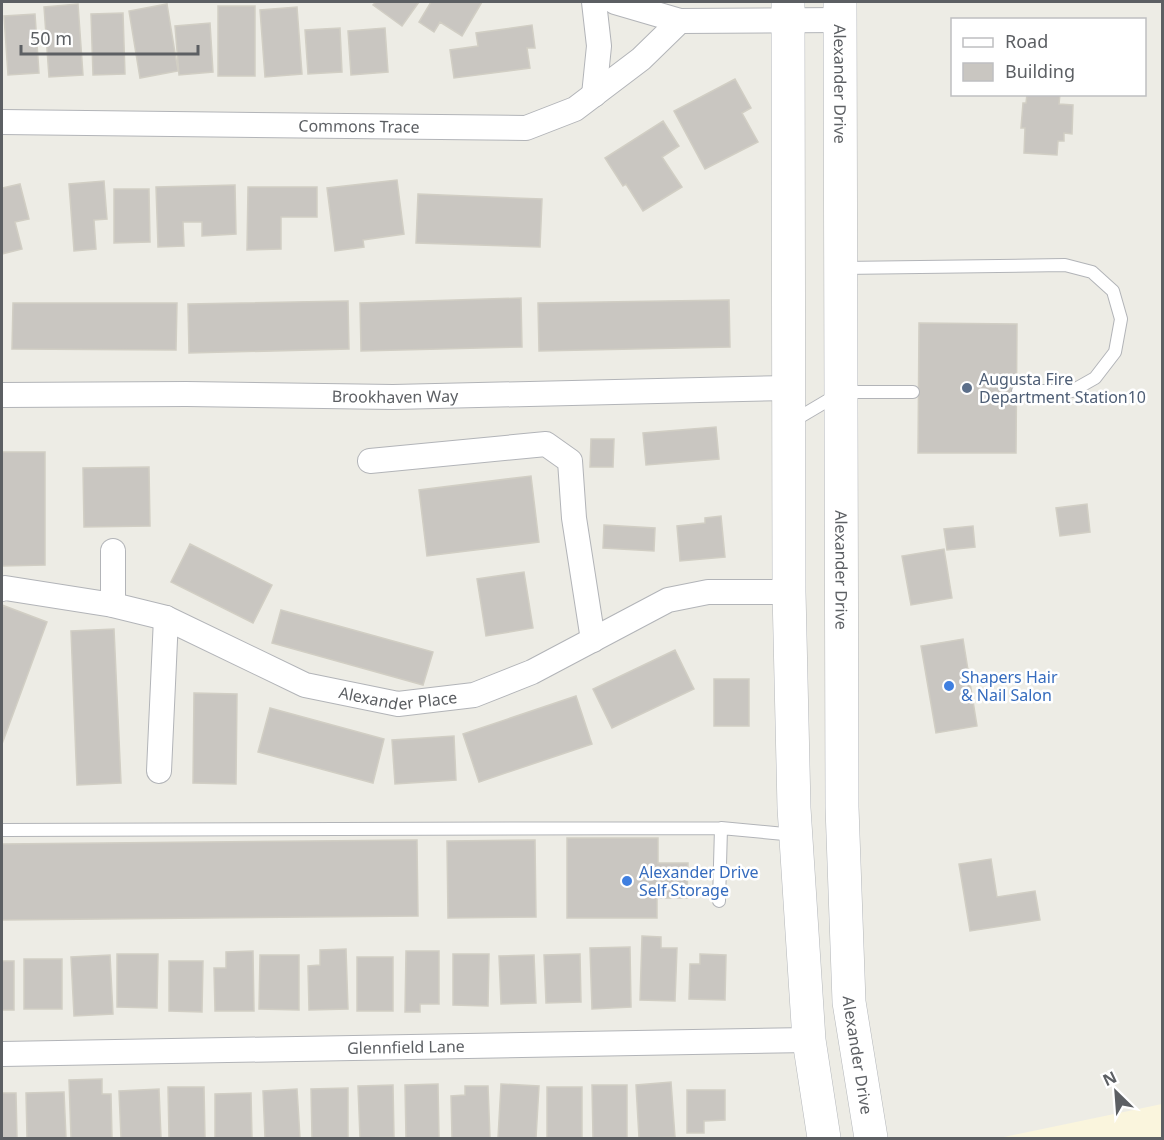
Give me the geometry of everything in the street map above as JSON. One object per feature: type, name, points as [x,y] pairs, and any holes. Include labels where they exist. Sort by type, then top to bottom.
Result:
[{"type":"main road","points":[[788,11],[789,591],[796,835],[809,1040],[824,1138]]},
{"type":"main road","name":"Alexander Drive","points":[[840,11],[842,807],[849,1002],[871,1138]]},
{"type":"street","points":[[594,2],[599,46],[594,95]]},
{"type":"street","points":[[615,2],[680,21],[788,11],[840,11]]},
{"type":"street","name":"Commons Trace","points":[[2,122],[526,128],[575,109],[641,59],[680,21]]},
{"type":"street","name":"Brookhaven Way","points":[[2,395],[186,394],[393,397],[789,388]]},
{"type":"street","points":[[370,461],[546,444],[570,461],[574,518],[593,640]]},
{"type":"street","points":[[113,550],[113,605]]},
{"type":"street","name":"Alexander Place","points":[[2,589],[113,605],[165,618],[305,685],[398,704],[474,695],[532,672],[668,600],[708,592],[789,591]]},
{"type":"street","points":[[159,771],[165,618]]},
{"type":"street","name":"Glennfield Lane","points":[[2,1054],[809,1040]]},
{"type":"lane","points":[[842,268],[1065,265],[1092,272],[1113,291],[1121,319],[1115,352],[1095,378],[1072,391],[1018,391]]},
{"type":"lane","points":[[789,423],[842,392],[913,392]]},
{"type":"lane","points":[[2,830],[721,828],[796,835]]},
{"type":"lane","points":[[720,901],[721,828]]},
{"type":"shaded area","points":[[1162,1104],[1162,1138],[999,1138]]},
{"type":"building","points":[[376,2],[419,2],[402,26],[373,5]]},
{"type":"building","points":[[431,2],[482,2],[462,36],[440,22],[434,32],[419,22]]},
{"type":"building","points":[[78,4],[83,75],[49,77],[44,7]]},
{"type":"building","points":[[167,4],[178,71],[140,78],[129,11]]},
{"type":"building","points":[[218,6],[255,6],[255,76],[218,76]]},
{"type":"building","points":[[297,7],[302,74],[265,77],[260,10]]},
{"type":"building","points":[[123,13],[125,74],[93,75],[91,14]]},
{"type":"building","points":[[35,14],[39,73],[8,75],[4,16]]},
{"type":"building","points":[[210,23],[213,72],[179,75],[175,26]]},
{"type":"building","points":[[532,25],[535,48],[527,48],[530,68],[454,78],[450,50],[478,46],[476,33]]},
{"type":"building","points":[[340,28],[342,72],[308,74],[305,30]]},
{"type":"building","points":[[385,28],[388,72],[351,75],[348,31]]},
{"type":"building","points":[[735,79],[751,108],[742,113],[758,142],[705,169],[674,111]]},
{"type":"building","points":[[1027,96],[1060,96],[1059,104],[1073,105],[1072,134],[1064,133],[1064,141],[1058,141],[1057,155],[1024,153],[1025,128],[1021,128],[1023,103],[1026,103]]},
{"type":"building","points":[[663,121],[679,146],[662,157],[682,187],[643,211],[626,184],[623,186],[605,158]]},
{"type":"building","points":[[397,180],[404,234],[363,240],[364,247],[335,251],[327,188]]},
{"type":"building","points":[[104,181],[107,219],[94,220],[96,249],[74,251],[69,184]]},
{"type":"building","points":[[20,184],[29,219],[15,222],[22,249],[2,254],[2,188]]},
{"type":"building","points":[[235,185],[236,234],[202,236],[202,222],[183,222],[184,246],[158,247],[156,187]]},
{"type":"building","points":[[248,187],[317,187],[317,217],[281,217],[281,249],[247,250]]},
{"type":"building","points":[[114,189],[149,189],[150,242],[114,243]]},
{"type":"building","points":[[418,194],[542,199],[540,247],[416,243]]},
{"type":"building","points":[[521,298],[522,347],[361,351],[360,303]]},
{"type":"building","points":[[729,300],[730,347],[539,351],[538,303]]},
{"type":"building","points":[[348,301],[349,349],[189,353],[188,304]]},
{"type":"building","points":[[13,303],[177,303],[176,350],[12,349]]},
{"type":"building","name":"Augusta Fire Department Station10","points":[[919,323],[1017,324],[1016,453],[918,453]]},
{"type":"building","points":[[716,427],[719,459],[646,465],[643,433]]},
{"type":"building","points":[[591,439],[614,439],[613,467],[590,467]]},
{"type":"building","points":[[2,452],[45,452],[45,565],[2,566]]},
{"type":"building","points":[[149,467],[150,526],[84,527],[83,468]]},
{"type":"building","points":[[531,476],[539,542],[427,556],[419,490]]},
{"type":"building","points":[[1087,504],[1090,532],[1060,536],[1056,508]]},
{"type":"building","points":[[721,516],[725,557],[680,561],[677,526],[705,523],[705,518]]},
{"type":"building","points":[[604,525],[655,528],[654,551],[603,548]]},
{"type":"building","points":[[973,526],[975,547],[947,550],[944,529]]},
{"type":"building","points":[[190,544],[272,585],[253,623],[171,582]]},
{"type":"building","points":[[944,549],[952,598],[911,605],[902,556]]},
{"type":"building","points":[[524,572],[533,628],[486,636],[477,579]]},
{"type":"building","points":[[2,605],[47,622],[2,744]]},
{"type":"building","points":[[281,610],[433,652],[423,685],[272,643]]},
{"type":"building","points":[[114,629],[121,783],[77,785],[71,631]]},
{"type":"building","name":"Shapers Hair & Nail Salon","points":[[963,639],[977,726],[936,733],[921,646]]},
{"type":"building","points":[[675,650],[694,689],[612,728],[593,689]]},
{"type":"building","points":[[714,679],[749,679],[749,726],[714,726]]},
{"type":"building","points":[[194,693],[237,694],[236,784],[193,783]]},
{"type":"building","points":[[576,696],[592,744],[479,782],[463,734]]},
{"type":"building","points":[[270,708],[384,739],[373,783],[258,752]]},
{"type":"building","points":[[454,736],[456,780],[395,784],[392,740]]},
{"type":"building","name":"Alexander Drive Self Storage","points":[[567,838],[658,838],[658,863],[688,863],[687,898],[657,898],[657,918],[567,918]]},
{"type":"building","points":[[417,840],[418,916],[2,920],[2,844]]},
{"type":"building","points":[[535,840],[536,917],[448,918],[447,841]]},
{"type":"building","points":[[991,859],[997,897],[1035,891],[1040,920],[970,931],[959,864]]},
{"type":"building","points":[[642,936],[661,937],[661,948],[677,948],[675,1001],[640,1000]]},
{"type":"building","points":[[630,947],[631,1007],[592,1009],[590,948]]},
{"type":"building","points":[[346,949],[348,1009],[309,1010],[308,966],[320,965],[320,950]]},
{"type":"building","points":[[253,951],[254,1011],[215,1011],[214,968],[226,968],[226,952]]},
{"type":"building","points":[[406,951],[439,951],[439,1004],[420,1004],[420,1012],[405,1012]]},
{"type":"building","points":[[117,954],[158,954],[157,1008],[117,1007]]},
{"type":"building","points":[[453,954],[489,954],[488,1006],[453,1005]]},
{"type":"building","points":[[580,954],[581,1002],[546,1003],[544,955]]},
{"type":"building","points":[[700,954],[726,955],[725,1000],[689,999],[690,964],[700,964]]},
{"type":"building","points":[[110,955],[113,1014],[74,1016],[71,957]]},
{"type":"building","points":[[260,955],[299,955],[299,1010],[259,1009]]},
{"type":"building","points":[[534,955],[536,1003],[501,1004],[499,956]]},
{"type":"building","points":[[357,957],[393,957],[393,1011],[357,1011]]},
{"type":"building","points":[[24,959],[62,959],[62,1009],[24,1009]]},
{"type":"building","points":[[2,961],[14,961],[14,1010],[2,1010]]},
{"type":"building","points":[[169,961],[203,961],[202,1012],[169,1011]]},
{"type":"building","points":[[102,1079],[102,1094],[111,1094],[112,1138],[71,1138],[69,1080]]},
{"type":"building","points":[[671,1082],[675,1137],[639,1138],[636,1085]]},
{"type":"building","points":[[438,1084],[439,1138],[406,1138],[405,1085]]},
{"type":"building","points":[[501,1084],[539,1086],[536,1138],[498,1138]]},
{"type":"building","points":[[393,1085],[394,1137],[360,1138],[358,1086]]},
{"type":"building","points":[[592,1085],[627,1085],[627,1138],[593,1138]]},
{"type":"building","points":[[465,1086],[488,1086],[490,1138],[452,1138],[451,1096],[465,1095]]},
{"type":"building","points":[[168,1087],[204,1087],[205,1138],[169,1138]]},
{"type":"building","points":[[547,1087],[582,1087],[582,1138],[547,1138]]},
{"type":"building","points":[[348,1088],[348,1138],[312,1138],[311,1089]]},
{"type":"building","points":[[159,1089],[161,1138],[121,1138],[119,1091]]},
{"type":"building","points":[[297,1089],[300,1138],[265,1138],[263,1091]]},
{"type":"building","points":[[687,1090],[725,1090],[725,1120],[704,1121],[704,1133],[687,1133]]},
{"type":"building","points":[[64,1092],[66,1138],[27,1138],[26,1093]]},
{"type":"building","points":[[2,1093],[16,1093],[17,1138],[2,1138]]},
{"type":"building","points":[[251,1093],[252,1138],[215,1138],[215,1094]]},
{"type":"place","name":"Augusta Fire Department Station10","points":[[967,388]]},
{"type":"place","name":"Shapers Hair & Nail Salon","points":[[949,686]]},
{"type":"place","name":"Alexander Drive Self Storage","points":[[627,881]]}]
